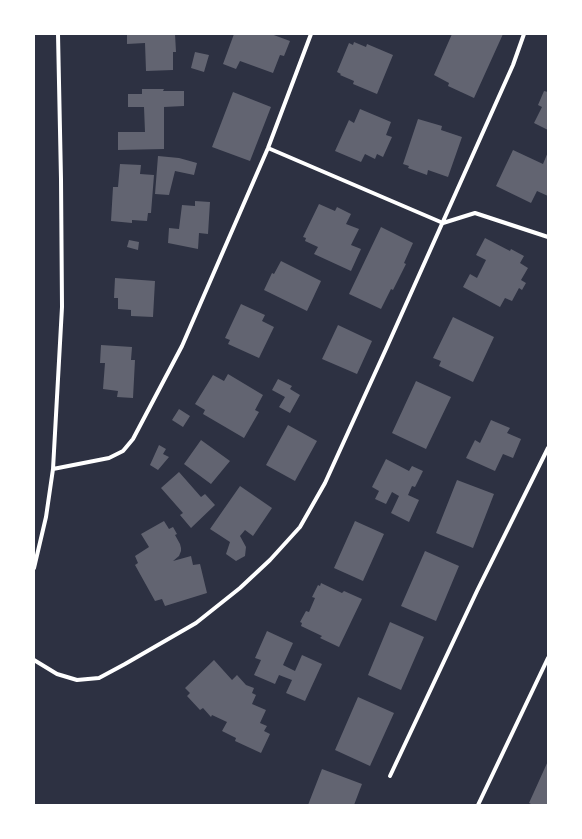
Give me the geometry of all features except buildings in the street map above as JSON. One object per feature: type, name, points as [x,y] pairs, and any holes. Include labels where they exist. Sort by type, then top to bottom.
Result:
[{"type":"street","points":[[34,568],[46,517],[53,469],[62,306],[58,34]]},
{"type":"street","points":[[53,469],[108,458],[123,451],[133,439],[182,346],[268,148],[311,34]]},
{"type":"street","points":[[34,660],[57,674],[76,680],[99,678],[196,623],[240,588],[270,560],[300,527],[325,483],[443,223],[513,65],[524,34]]},
{"type":"street","points":[[268,148],[443,223],[475,213],[548,237]]},
{"type":"street","points":[[390,776],[477,591],[548,448]]},
{"type":"street","points":[[478,805],[548,658]]}]
